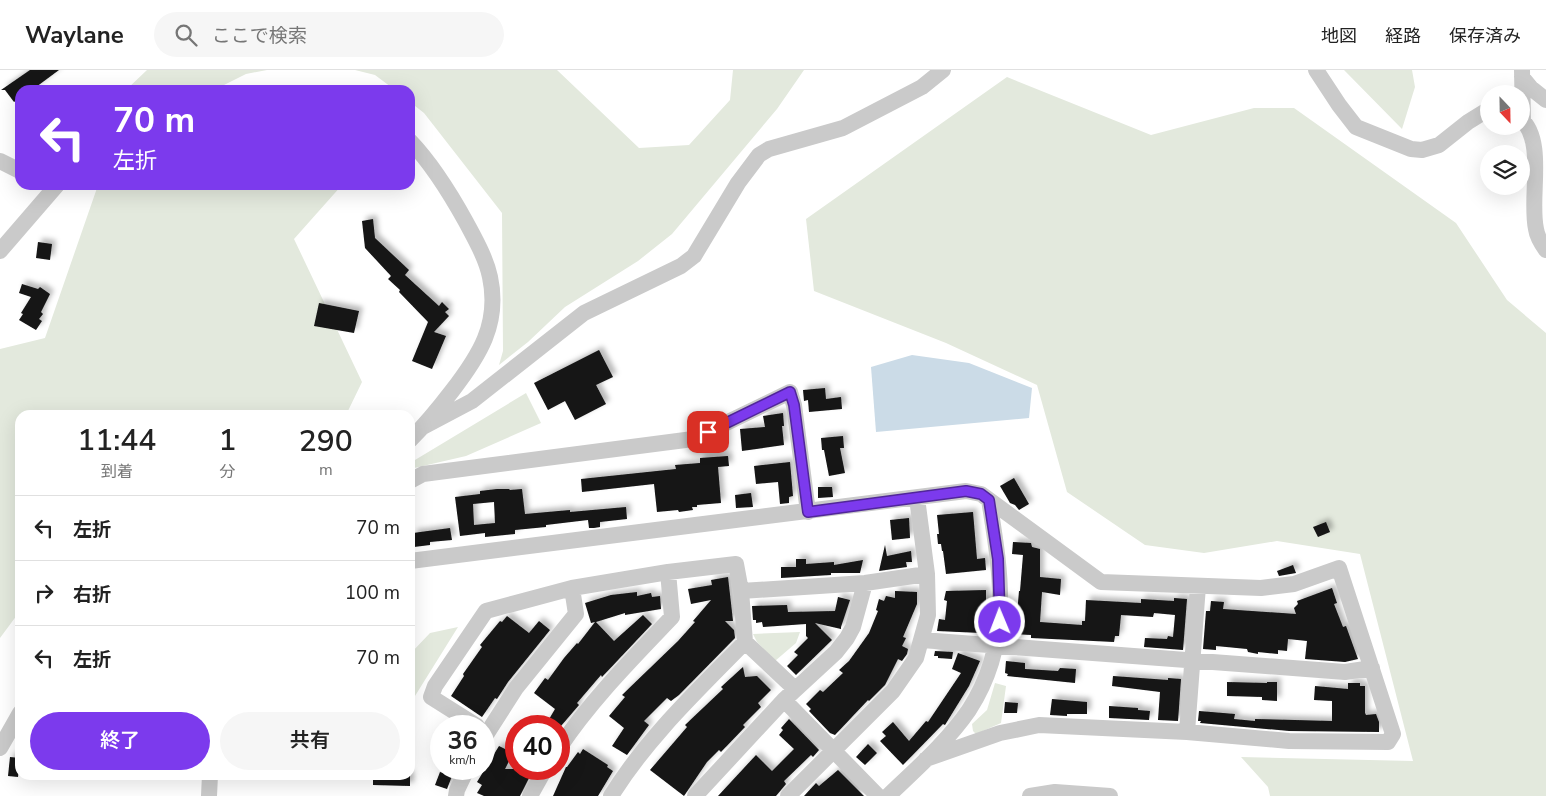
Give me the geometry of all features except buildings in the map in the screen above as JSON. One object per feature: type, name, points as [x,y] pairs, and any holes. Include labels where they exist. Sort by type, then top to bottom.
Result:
[{"type":"street","points":[[421,428],[472,401],[584,313],[681,266],[694,256],[738,183],[758,155],[768,149],[843,128],[922,87],[943,70]]},
{"type":"street","points":[[1316,70],[1356,127],[1411,149],[1422,150],[1439,145],[1480,114]]},
{"type":"street","points":[[1522,74],[1531,88],[1546,100]]},
{"type":"street","points":[[1530,129],[1535,142],[1534,220],[1537,235],[1546,250]]},
{"type":"street","points":[[415,147],[445,185],[479,246],[490,276],[493,298],[491,320],[482,348],[472,365],[415,435]]},
{"type":"street","points":[[0,161],[15,168]]},
{"type":"street","points":[[0,251],[54,190]]},
{"type":"street","points":[[415,479],[423,474],[693,440],[790,392],[794,405],[808,512]]},
{"type":"street","points":[[415,560],[966,491],[981,494],[1101,582],[1260,588],[1294,584],[1340,568],[1393,734],[1388,742],[1289,741],[1187,732],[1038,725],[1000,732],[926,759]]},
{"type":"street","points":[[788,796],[894,691],[916,658],[928,615],[927,574],[917,498]]},
{"type":"street","points":[[888,796],[952,732],[969,710],[982,684],[997,645],[1000,622],[998,559],[989,500]]},
{"type":"street","points":[[458,715],[431,697],[435,686],[486,611],[572,588],[668,572],[736,564],[741,591],[745,642],[834,751],[878,796]]},
{"type":"street","points":[[570,731],[603,690],[672,617],[668,572]]},
{"type":"street","points":[[741,591],[865,583],[927,574]]},
{"type":"street","points":[[695,796],[789,695],[836,652],[847,638],[852,627],[865,583]]},
{"type":"street","points":[[1187,732],[1198,586]]},
{"type":"street","points":[[495,716],[576,614],[572,588]]},
{"type":"street","points":[[922,640],[1344,672],[1372,668]]},
{"type":"street","points":[[611,796],[627,769],[656,733],[745,642]]},
{"type":"street","points":[[0,748],[15,722]]},
{"type":"street","points":[[209,796],[210,780]]},
{"type":"street","points":[[456,796],[456,790],[462,780]]},
{"type":"street","points":[[530,796],[539,780]]},
{"type":"street","points":[[1030,796],[1056,794],[1110,796]]},
{"type":"shaded area","points":[[147,70],[267,70],[246,74],[224,85],[131,85]]},
{"type":"shaded area","points":[[355,70],[557,70],[639,148],[689,145],[730,100],[733,70],[804,70],[777,109],[672,234],[638,261],[565,307],[528,342],[499,365],[503,351],[502,213],[424,113],[415,106],[415,85],[388,85],[375,75]]},
{"type":"shaded area","points":[[1344,70],[1412,70],[1415,87],[1402,129]]},
{"type":"shaded area","points":[[1007,77],[1151,135],[1254,108],[1294,108],[1456,223],[1507,300],[1546,333],[1546,796],[1270,796],[1268,787],[1241,757],[1413,761],[1360,554],[1277,541],[1204,553],[1145,545],[1067,492],[1037,385],[946,343],[814,291],[806,219]]},
{"type":"shaded area","points":[[96,190],[338,190],[294,239],[362,382],[348,410],[15,410],[15,618],[0,638],[0,349],[45,338]]},
{"type":"shaded area","points":[[526,393],[541,423],[466,456],[415,468],[415,460]]},
{"type":"shaded area","points":[[458,627],[415,696],[415,649],[430,633]]},
{"type":"shaded area","points":[[800,632],[796,643],[775,661],[757,642],[753,634]]},
{"type":"shaded area","points":[[995,683],[1006,686],[1001,723],[976,734],[973,731],[972,724],[987,710]]},
{"type":"water","points":[[912,355],[969,363],[1032,388],[1029,418],[876,432],[871,367]]},
{"type":"route","points":[[708,432],[790,392],[794,405],[808,512],[966,491],[981,494],[989,500],[998,559],[1000,622]]}]
